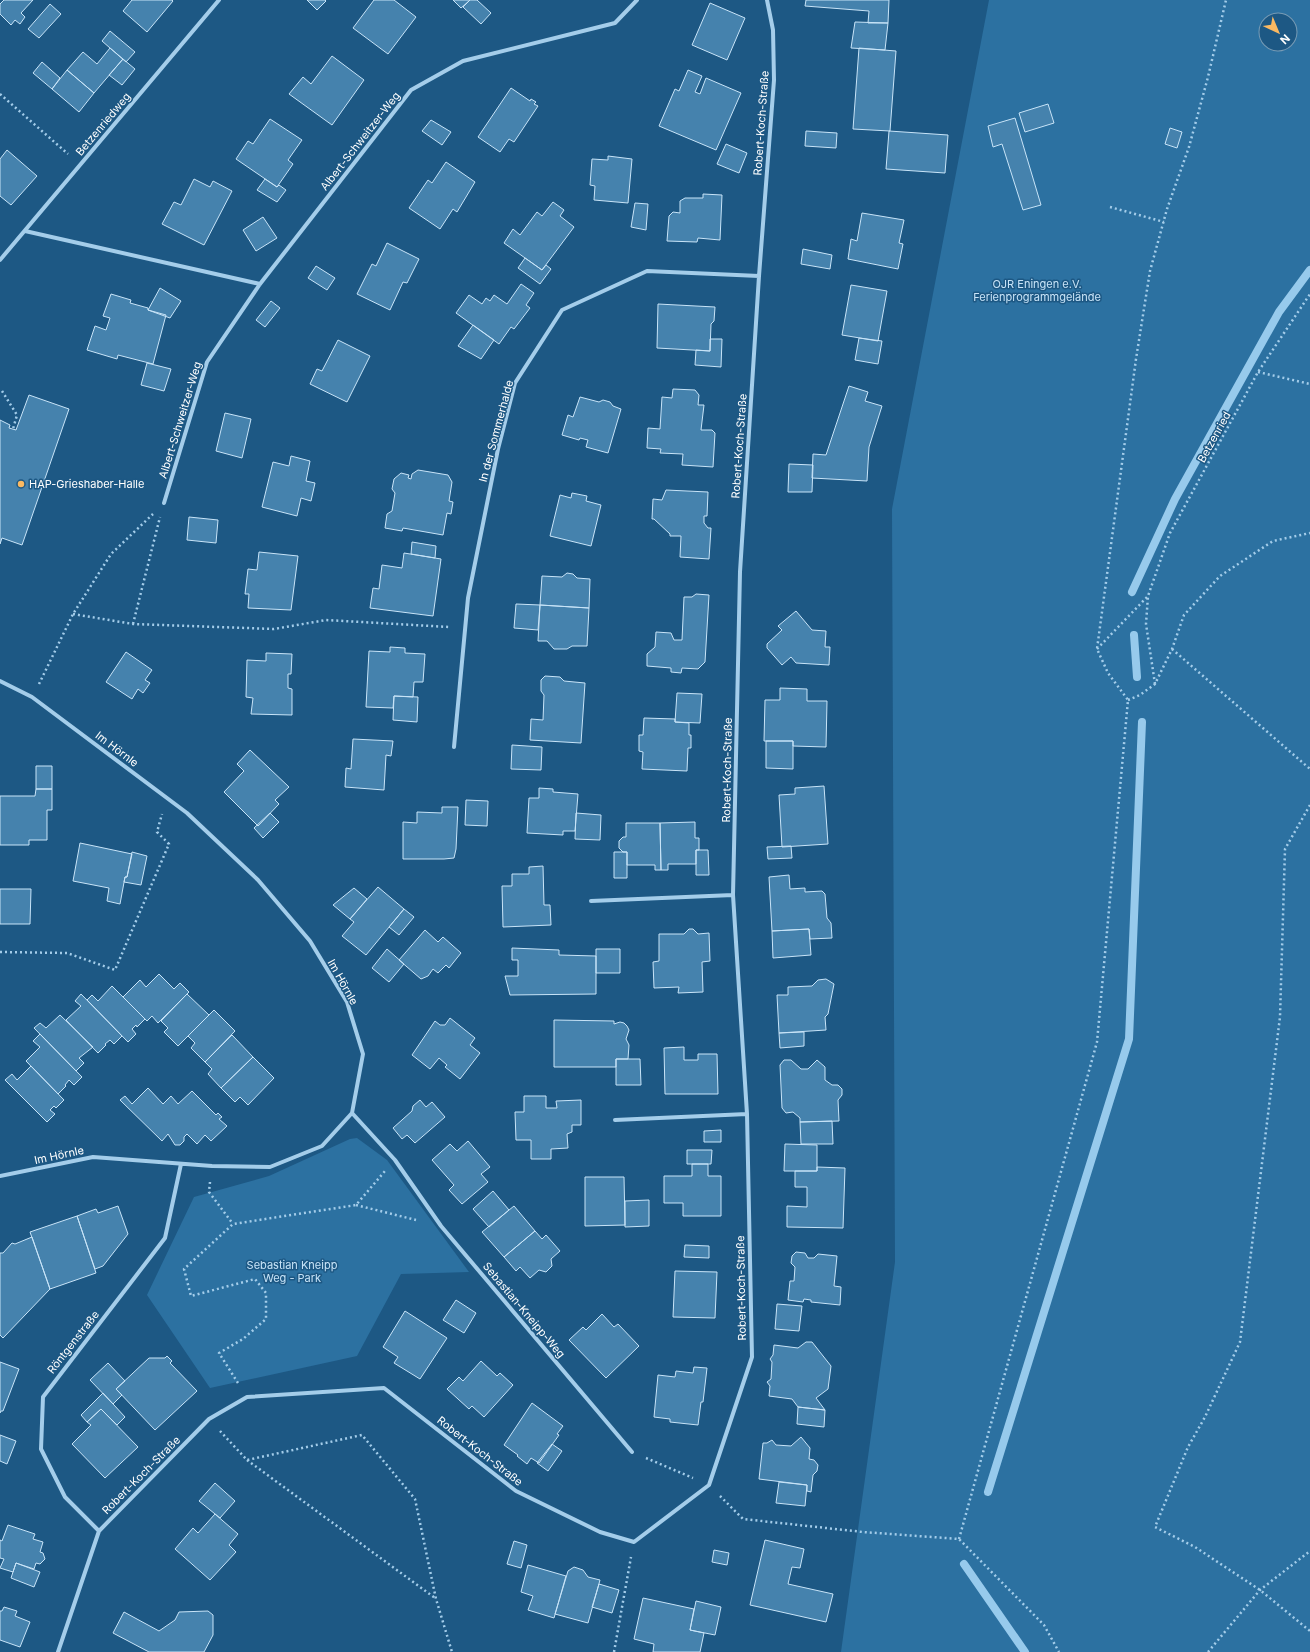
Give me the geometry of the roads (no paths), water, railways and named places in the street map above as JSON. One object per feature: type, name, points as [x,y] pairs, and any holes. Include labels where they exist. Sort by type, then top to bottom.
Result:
[{"type":"street","name":"Betzenriedweg","points":[[0,260],[220,0]]},
{"type":"street","name":"Albert-Schweitzer-Weg","points":[[164,503],[207,362],[260,284],[411,90],[463,61],[615,23],[637,0]]},
{"type":"street","name":"Robert-Koch-Straße","points":[[58,1652],[98,1530],[209,1419],[247,1397],[384,1388],[516,1491],[600,1532],[634,1542],[709,1485],[752,1357],[747,1114],[733,895],[740,572],[759,276],[774,80],[773,30],[767,0]]},
{"type":"street","points":[[25,231],[260,284]]},
{"type":"street","name":"In der Sommerhalde","points":[[454,747],[468,598],[498,449],[515,383],[562,310],[646,271],[759,276]]},
{"type":"street","name":"Im Hörnle","points":[[0,681],[32,697],[187,813],[258,880],[310,941],[347,1002],[363,1054],[352,1113],[322,1146],[270,1167],[212,1166],[93,1157],[0,1176]]},
{"type":"street","points":[[591,901],[733,895]]},
{"type":"street","name":"Sebastian-Kneipp-Weg","points":[[352,1113],[395,1160],[441,1226],[632,1452]]},
{"type":"street","points":[[615,1120],[747,1114]]},
{"type":"street","name":"Röntgenstraße","points":[[98,1530],[65,1497],[41,1449],[43,1397],[165,1238],[181,1164]]},
{"type":"waterway","points":[[1132,592],[1175,499],[1279,312],[1310,270]]},
{"type":"waterway","points":[[1134,635],[1137,677]]},
{"type":"waterway","points":[[988,1492],[1129,1039],[1142,722]]},
{"type":"waterway","points":[[964,1564],[1025,1652]]},
{"type":"place","name":"HAP-Grieshaber-Halle","points":[[21,484]]},
{"type":"park label","name":"OJR Eningen e.V. Ferienprogrammgelände","points":[[1037,290]]},
{"type":"park label","name":"Sebastian Kneipp Weg - Park","points":[[292,1271]]}]
